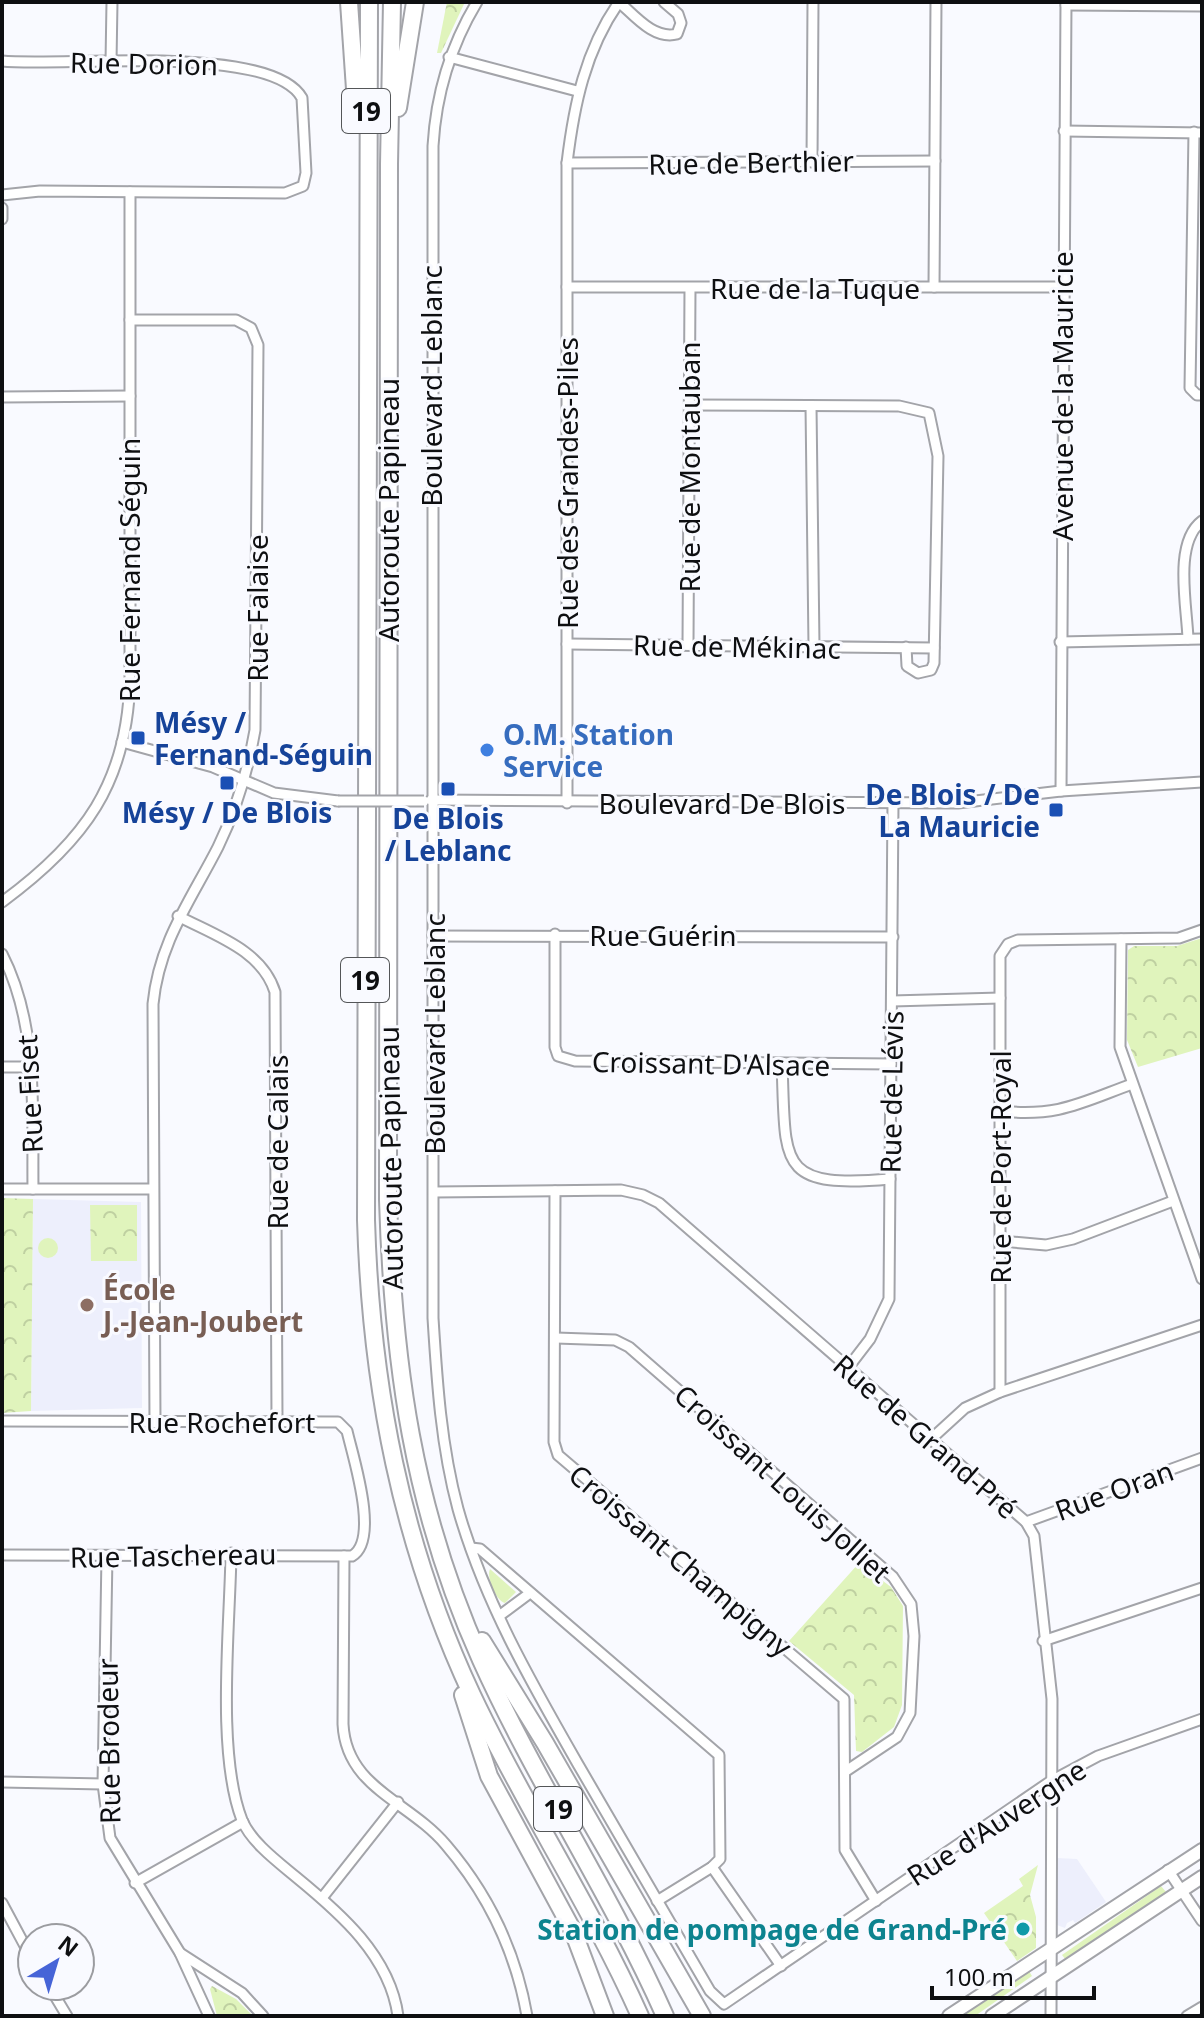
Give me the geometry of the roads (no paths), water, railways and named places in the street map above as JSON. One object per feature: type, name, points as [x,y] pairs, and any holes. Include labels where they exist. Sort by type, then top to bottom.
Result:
[{"type":"highway","points":[[349,2],[365,219]]},
{"type":"highway","name":"Autoroute Papineau","points":[[369,2],[365,219],[368,1292],[376,1378],[395,1480],[436,1610],[490,1732],[606,1944],[640,2016]]},
{"type":"highway","name":"Autoroute Papineau","points":[[392,2],[389,164],[390,1277],[396,1349],[410,1440],[430,1525],[456,1600],[501,1702],[628,1936],[665,2016]]},
{"type":"highway","points":[[389,164],[415,2]]},
{"type":"highway","points":[[456,1600],[545,1743],[702,2016]]},
{"type":"highway","points":[[436,1610],[489,1776],[573,1931],[605,2016]]},
{"type":"street","points":[[111,62],[112,2]]},
{"type":"street","name":"Boulevard Leblanc","points":[[477,2],[449,57],[436,119],[432,173],[429,800],[433,936],[433,1318],[439,1404],[449,1475],[471,1548],[499,1616],[529,1679],[657,1901],[710,1991],[724,2004]]},
{"type":"street","points":[[619,2],[652,31],[669,36],[677,34],[681,23],[678,14],[664,2]]},
{"type":"street","name":"Rue des Grandes-Piles","points":[[567,803],[567,163],[577,91],[607,19],[619,2]]},
{"type":"street","points":[[812,162],[813,2]]},
{"type":"street","points":[[934,287],[936,2]]},
{"type":"street","points":[[1066,4],[1202,6]]},
{"type":"street","name":"Avenue de la Mauricie","points":[[1061,791],[1066,4]]},
{"type":"street","points":[[449,57],[577,91]]},
{"type":"street","name":"Rue Dorion","points":[[2,61],[226,64],[299,92],[304,104],[306,173],[299,190],[285,193],[130,192]]},
{"type":"street","points":[[1064,131],[1198,132],[1190,388],[1197,395],[1202,395]]},
{"type":"street","name":"Rue de Berthier","points":[[567,163],[935,161]]},
{"type":"street","points":[[2,195],[40,191],[130,192]]},
{"type":"street","name":"Rue Fernand Séguin","points":[[2,902],[49,868],[79,836],[98,805],[122,742],[130,677],[130,192]]},
{"type":"street","points":[[2,208],[2,219]]},
{"type":"street","name":"Rue de la Tuque","points":[[567,287],[1062,287]]},
{"type":"street","name":"Rue de Montauban","points":[[688,645],[690,288]]},
{"type":"street","name":"Rue Falaise","points":[[130,320],[236,320],[251,328],[257,339],[257,708],[243,780],[219,844],[178,916],[159,965],[153,1004],[155,1423]]},
{"type":"street","points":[[2,397],[130,396]]},
{"type":"street","points":[[689,405],[899,406],[929,413],[938,456],[931,670],[918,673],[907,666],[906,647]]},
{"type":"street","points":[[811,406],[814,646]]},
{"type":"street","points":[[1188,639],[1185,562],[1189,537],[1202,521]]},
{"type":"street","points":[[1060,642],[1202,639]]},
{"type":"street","name":"Rue de Mékinac","points":[[567,644],[934,648]]},
{"type":"street","name":"Boulevard De Blois","points":[[122,742],[213,767],[285,796],[338,801],[958,803],[1061,791],[1202,782]]},
{"type":"street","name":"Rue de Lévis","points":[[847,1369],[870,1339],[889,1299],[893,803]]},
{"type":"street","name":"Rue de Calais","points":[[178,916],[256,959],[266,971],[275,992],[277,1421]]},
{"type":"street","points":[[1202,930],[1179,938],[1121,939],[1120,1047],[1202,1279]]},
{"type":"street","name":"Croissant D'Alsace","points":[[555,934],[555,1047],[558,1056],[575,1061],[891,1064]]},
{"type":"street","name":"Rue Guérin","points":[[433,936],[893,937]]},
{"type":"street","name":"Rue de Port-Royal","points":[[1000,1392],[1000,956],[1008,944],[1018,940],[1121,939]]},
{"type":"street","name":"Rue Fiset","points":[[2,954],[25,1014],[31,1067],[33,1189]]},
{"type":"street","points":[[892,1001],[1000,998]]},
{"type":"street","points":[[782,1064],[785,1143],[789,1156],[801,1170],[818,1180],[840,1183],[890,1179]]},
{"type":"street","points":[[2,1067],[31,1067]]},
{"type":"street","points":[[999,1111],[1038,1115],[1060,1111],[1132,1084]]},
{"type":"street","points":[[2,1189],[153,1189]]},
{"type":"street","name":"Rue de Grand-Pré","points":[[434,1192],[621,1190],[659,1203],[1026,1522],[1034,1536],[1043,1641],[1052,1699],[1051,2016]]},
{"type":"street","name":"Croissant Champigny","points":[[555,1191],[554,1442],[558,1455],[844,1699],[847,1706],[845,1850],[876,1901]]},
{"type":"street","points":[[1000,1241],[1046,1245],[1073,1239],[1173,1201]]},
{"type":"street","points":[[930,1440],[965,1408],[1000,1392],[1202,1325]]},
{"type":"street","name":"Croissant Louis Jolliet","points":[[556,1338],[615,1340],[629,1347],[893,1577],[911,1604],[914,1636],[910,1713],[897,1737],[846,1771]]},
{"type":"street","name":"Rue Rochefort","points":[[2,1421],[334,1421],[346,1429],[364,1518],[361,1548],[354,1555],[344,1556]]},
{"type":"street","name":"Rue Oran","points":[[1026,1522],[1202,1458]]},
{"type":"street","points":[[471,1548],[480,1549],[719,1755],[721,1854],[712,1867],[657,1901]]},
{"type":"street","points":[[231,1553],[228,1755],[243,1822],[273,1859],[322,1898],[360,1935],[375,1958],[398,2016]]},
{"type":"street","name":"Rue Taschereau","points":[[2,1555],[231,1553],[344,1556]]},
{"type":"street","name":"Rue Brodeur","points":[[107,1556],[103,1784],[110,1838],[180,1953],[209,2016]]},
{"type":"street","points":[[344,1556],[345,1744],[358,1772],[437,1834],[479,1889],[507,1945],[527,2016]]},
{"type":"street","points":[[1043,1641],[1202,1588]]},
{"type":"street","points":[[499,1616],[530,1593]]},
{"type":"street","name":"Rue d'Auvergne","points":[[724,2004],[1051,1781],[1098,1756],[1202,1719]]},
{"type":"street","points":[[2,1782],[103,1784]]},
{"type":"street","points":[[322,1898],[398,1802]]},
{"type":"street","points":[[135,1883],[243,1822]]},
{"type":"street","points":[[949,2016],[1202,1850]]},
{"type":"street","points":[[712,1867],[781,1966]]},
{"type":"street","points":[[1168,1870],[1202,1921]]},
{"type":"street","points":[[992,2016],[1202,1877]]},
{"type":"street","points":[[2,1903],[16,1929]]},
{"type":"street","name":"Rue Brodeur","points":[[180,1953],[242,1993],[263,2016]]},
{"type":"street","points":[[1187,2016],[1202,2007]]},
{"type":"place","name":"Mésy / Fernand-Séguin","points":[[138,738]]},
{"type":"place","name":"O.M. Station Service","points":[[487,750]]},
{"type":"place","name":"Mésy / De Blois","points":[[227,783]]},
{"type":"place","name":"De Blois / Leblanc","points":[[448,789]]},
{"type":"place","name":"De Blois / De La Mauricie","points":[[1056,810]]},
{"type":"place","name":"École J.-Jean-Joubert","points":[[87,1305]]},
{"type":"place","name":"Station de pompage de Grand-Pré","points":[[1023,1929]]}]
